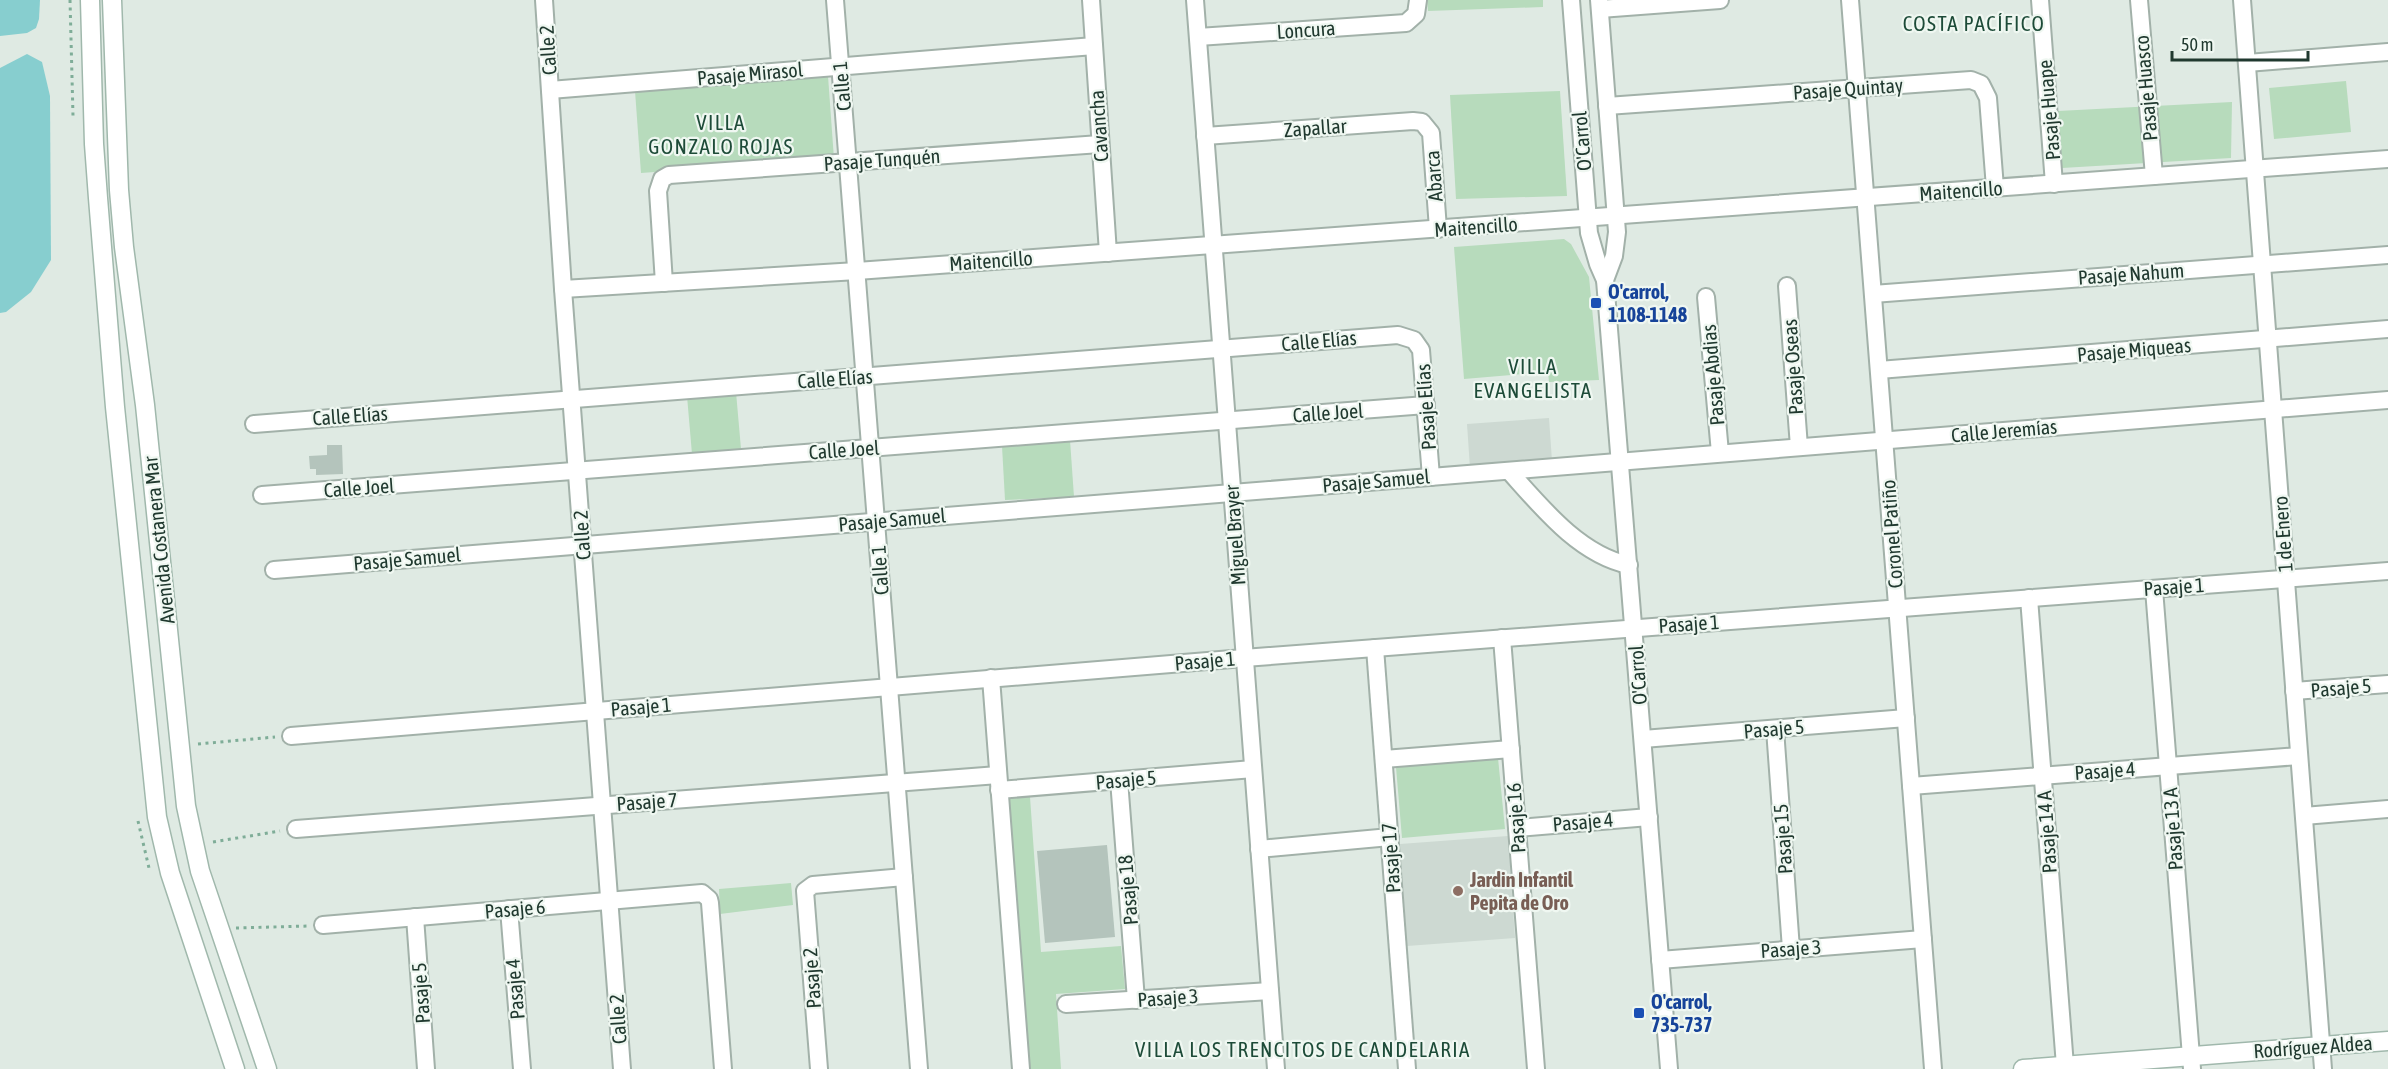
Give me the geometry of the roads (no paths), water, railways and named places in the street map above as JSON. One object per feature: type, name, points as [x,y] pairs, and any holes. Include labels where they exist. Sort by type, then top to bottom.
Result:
[{"type":"street","name":"Avenida Costanera Mar","points":[[90,0],[93,133],[97,187],[117,427],[157,817],[170,873],[236,1069]]},
{"type":"street","name":"Avenida Costanera Mar","points":[[112,0],[120,201],[145,405],[186,806],[193,846],[267,1069]]},
{"type":"street","name":"Calle 2","points":[[544,0],[563,289],[622,1069]]},
{"type":"street","name":"Calle 1","points":[[835,0],[919,1069]]},
{"type":"street","name":"Cavancha","points":[[1091,0],[1108,253]]},
{"type":"street","name":"Miguel Brayer","points":[[1195,0],[1276,1069]]},
{"type":"street","name":"Loncura","points":[[1198,37],[1401,23],[1413,18],[1418,9],[1418,0]]},
{"type":"street","name":"O'Carrol","points":[[1571,0],[1588,219],[1592,247],[1605,280],[1669,1069]]},
{"type":"street","points":[[1600,5],[1720,0]]},
{"type":"street","name":"Coronel Patiño","points":[[1851,0],[1933,1069]]},
{"type":"street","name":"Pasaje Huape","points":[[2040,0],[2054,184]]},
{"type":"street","name":"Pasaje Huasco","points":[[2139,0],[2154,176]]},
{"type":"street","name":"1 de Enero","points":[[2242,0],[2323,1069]]},
{"type":"street","name":"O'Carrol","points":[[1600,5],[1616,217],[1615,246],[1605,280]]},
{"type":"street","name":"Pasaje Mirasol","points":[[550,90],[1094,46]]},
{"type":"street","points":[[2247,63],[2388,52]]},
{"type":"street","name":"Pasaje Quintay","points":[[1607,106],[1965,80],[1981,84],[1988,98],[1995,188]]},
{"type":"street","name":"Zapallar","points":[[1204,136],[1413,121],[1425,125]]},
{"type":"street","name":"Abarca","points":[[1425,125],[1429,128],[1432,138],[1438,229]]},
{"type":"street","name":"Pasaje Tunquén","points":[[664,283],[658,191],[665,177],[674,174],[1100,144]]},
{"type":"street","name":"Maitencillo","points":[[563,289],[1212,246],[2388,159]]},
{"type":"street","name":"Pasaje Nahum","points":[[1873,294],[2388,255]]},
{"type":"street","name":"Pasaje Oseas","points":[[1787,286],[1798,447]]},
{"type":"street","name":"Pasaje Abdias","points":[[1706,297],[1720,453]]},
{"type":"street","name":"Pasaje Miqueas","points":[[1879,370],[2388,329]]},
{"type":"street","name":"Calle Elías","points":[[254,424],[1398,335],[1414,340]]},
{"type":"street","name":"Pasaje Elías","points":[[1414,340],[1421,350],[1431,477]]},
{"type":"street","name":"Calle Jeremías","points":[[1620,461],[2388,400]]},
{"type":"street","name":"Calle Joel","points":[[262,495],[1426,405]]},
{"type":"street","name":"Pasaje Samuel","points":[[274,570],[1620,461]]},
{"type":"street","points":[[1509,471],[1588,549],[1614,562],[1629,565]]},
{"type":"street","name":"Pasaje 1","points":[[291,736],[1244,658],[2388,571]]},
{"type":"street","name":"Pasaje 13 A","points":[[2154,589],[2192,1063]]},
{"type":"street","name":"Pasaje 14 A","points":[[2029,598],[2064,1066]]},
{"type":"street","name":"Pasaje 16","points":[[1502,638],[1536,1069]]},
{"type":"street","name":"Pasaje 17","points":[[1375,648],[1407,1069]]},
{"type":"street","points":[[990,678],[1021,1069]]},
{"type":"street","name":"Pasaje 5","points":[[2294,691],[2388,684]]},
{"type":"street","name":"Pasaje 5","points":[[1643,740],[1906,718]]},
{"type":"street","name":"Pasaje 15","points":[[1775,729],[1791,950]]},
{"type":"street","points":[[1384,759],[1511,749]]},
{"type":"street","name":"Pasaje 4","points":[[1911,786],[2299,756]]},
{"type":"street","name":"Pasaje 5","points":[[999,782],[1119,780],[1253,769]]},
{"type":"street","name":"Pasaje 18","points":[[1119,780],[1136,1000]]},
{"type":"street","name":"Pasaje 7","points":[[296,829],[897,783],[999,782]]},
{"type":"street","points":[[2304,816],[2388,809]]},
{"type":"street","name":"Pasaje 4","points":[[1517,828],[1649,817]]},
{"type":"street","points":[[1259,849],[1390,837]]},
{"type":"street","name":"Pasaje 2","points":[[819,1069],[805,894],[807,888],[813,885],[904,877]]},
{"type":"street","name":"Pasaje 6","points":[[323,925],[698,893],[706,895],[710,903],[723,1069]]},
{"type":"street","name":"Pasaje 4","points":[[509,909],[522,1069]]},
{"type":"street","name":"Pasaje 5","points":[[415,917],[426,1069]]},
{"type":"street","name":"Pasaje 3","points":[[1660,960],[1923,939]]},
{"type":"street","name":"Pasaje 3","points":[[1066,1004],[1270,991]]},
{"type":"street","name":"Rodríguez Aldea","points":[[2023,1069],[2192,1063],[2321,1046],[2388,1041]]},
{"type":"water","points":[[0,0],[40,0],[36,28],[27,33],[0,36]]},
{"type":"water","points":[[27,54],[42,62],[50,96],[51,260],[31,292],[6,312],[0,313],[0,68]]},
{"type":"place","name":"O'carrol, 1108-1148","points":[[1596,303]]},
{"type":"place","name":"Jardin Infantil Pepita de Oro","points":[[1458,891]]},
{"type":"place","name":"O'carrol, 735-737","points":[[1639,1013]]},
{"type":"district","name":"COSTA PACÍFICO","points":[[1974,24]]},
{"type":"district","name":"VILLA GONZALO ROJAS","points":[[721,135]]},
{"type":"district","name":"VILLA EVANGELISTA","points":[[1533,379]]},
{"type":"district","name":"VILLA LOS TRENCITOS DE CANDELARIA","points":[[1303,1050]]}]
